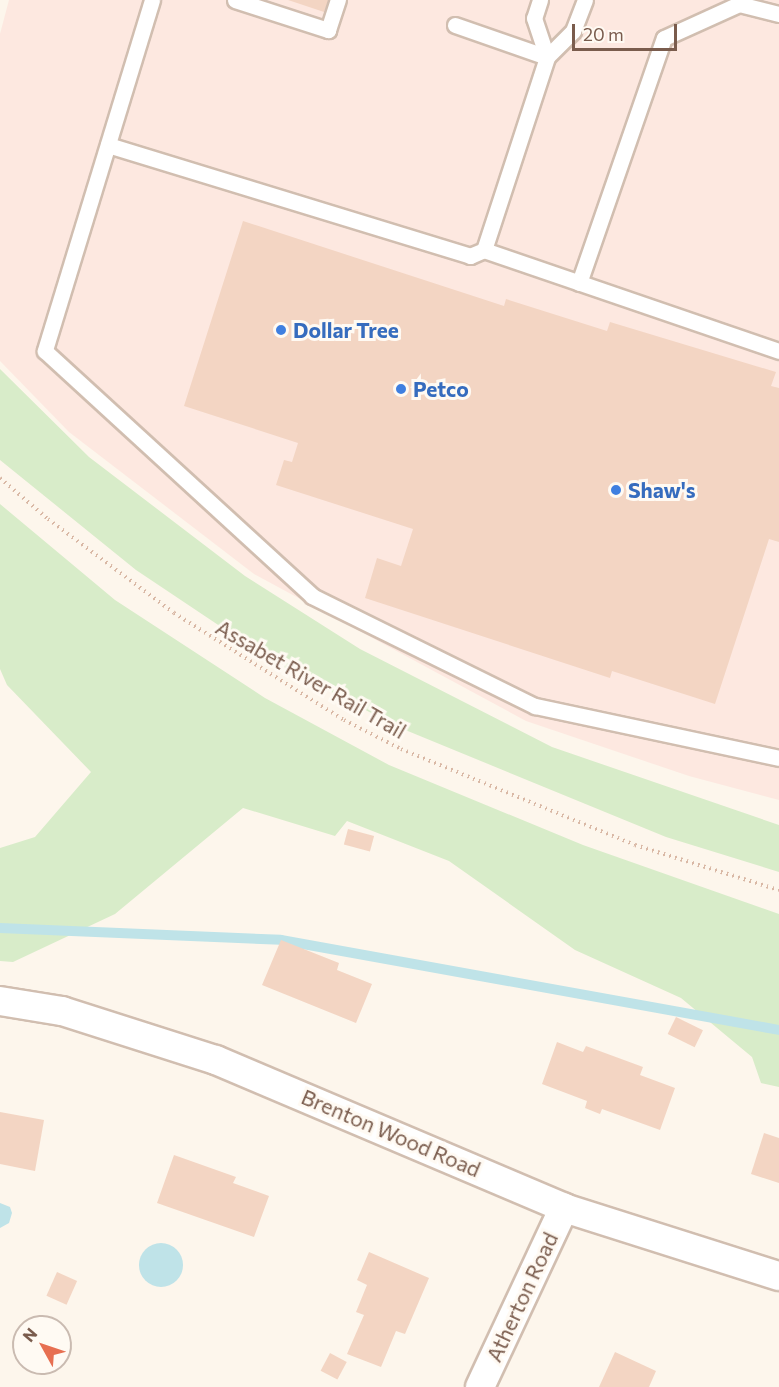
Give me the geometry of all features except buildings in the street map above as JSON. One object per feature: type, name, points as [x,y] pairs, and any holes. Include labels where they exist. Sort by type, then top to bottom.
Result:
[{"type":"street","name":"Brenton Wood Road","points":[[0,1001],[62,1011],[216,1060],[564,1208],[779,1276]]},
{"type":"street","name":"Atherton Road","points":[[480,1387],[564,1208]]},
{"type":"lane","points":[[152,0],[45,351],[312,596],[535,706],[779,758]]},
{"type":"lane","points":[[235,0],[328,30],[338,0]]},
{"type":"lane","points":[[540,0],[534,18],[548,57]]},
{"type":"lane","points":[[484,250],[548,57],[573,31],[585,0]]},
{"type":"lane","points":[[579,283],[664,38],[739,4],[779,14]]},
{"type":"lane","points":[[455,25],[548,57]]},
{"type":"lane","points":[[108,145],[470,256],[484,250],[779,351]]},
{"type":"path","name":"Assabet River Rail Trail","points":[[0,477],[48,519],[174,614],[344,720],[401,749],[635,845],[779,890]]},
{"type":"shaded area","points":[[9,0],[779,0],[779,800],[689,776],[526,721],[254,574],[69,432],[0,361],[0,34]]},
{"type":"green space","points":[[0,369],[89,457],[245,576],[360,649],[552,747],[779,825],[779,872],[666,837],[398,727],[272,661],[136,570],[0,460]]},
{"type":"green space","points":[[0,504],[115,600],[265,698],[389,765],[583,845],[779,914],[779,1087],[761,1083],[752,1057],[681,998],[575,950],[449,861],[347,821],[335,836],[243,808],[115,914],[13,962],[0,961],[0,848],[35,837],[91,772],[7,685],[0,669]]},
{"type":"water","points":[[0,1203],[10,1207],[12,1213],[9,1223],[0,1228]]},
{"type":"water","points":[[161,1243],[176,1250],[183,1265],[176,1280],[161,1287],[146,1280],[139,1265],[146,1250]]},
{"type":"waterway","points":[[0,928],[281,940],[779,1030]]},
{"type":"place","name":"Dollar Tree","points":[[281,330]]},
{"type":"place","name":"Petco","points":[[401,389]]},
{"type":"place","name":"Shaw's","points":[[616,490]]}]
